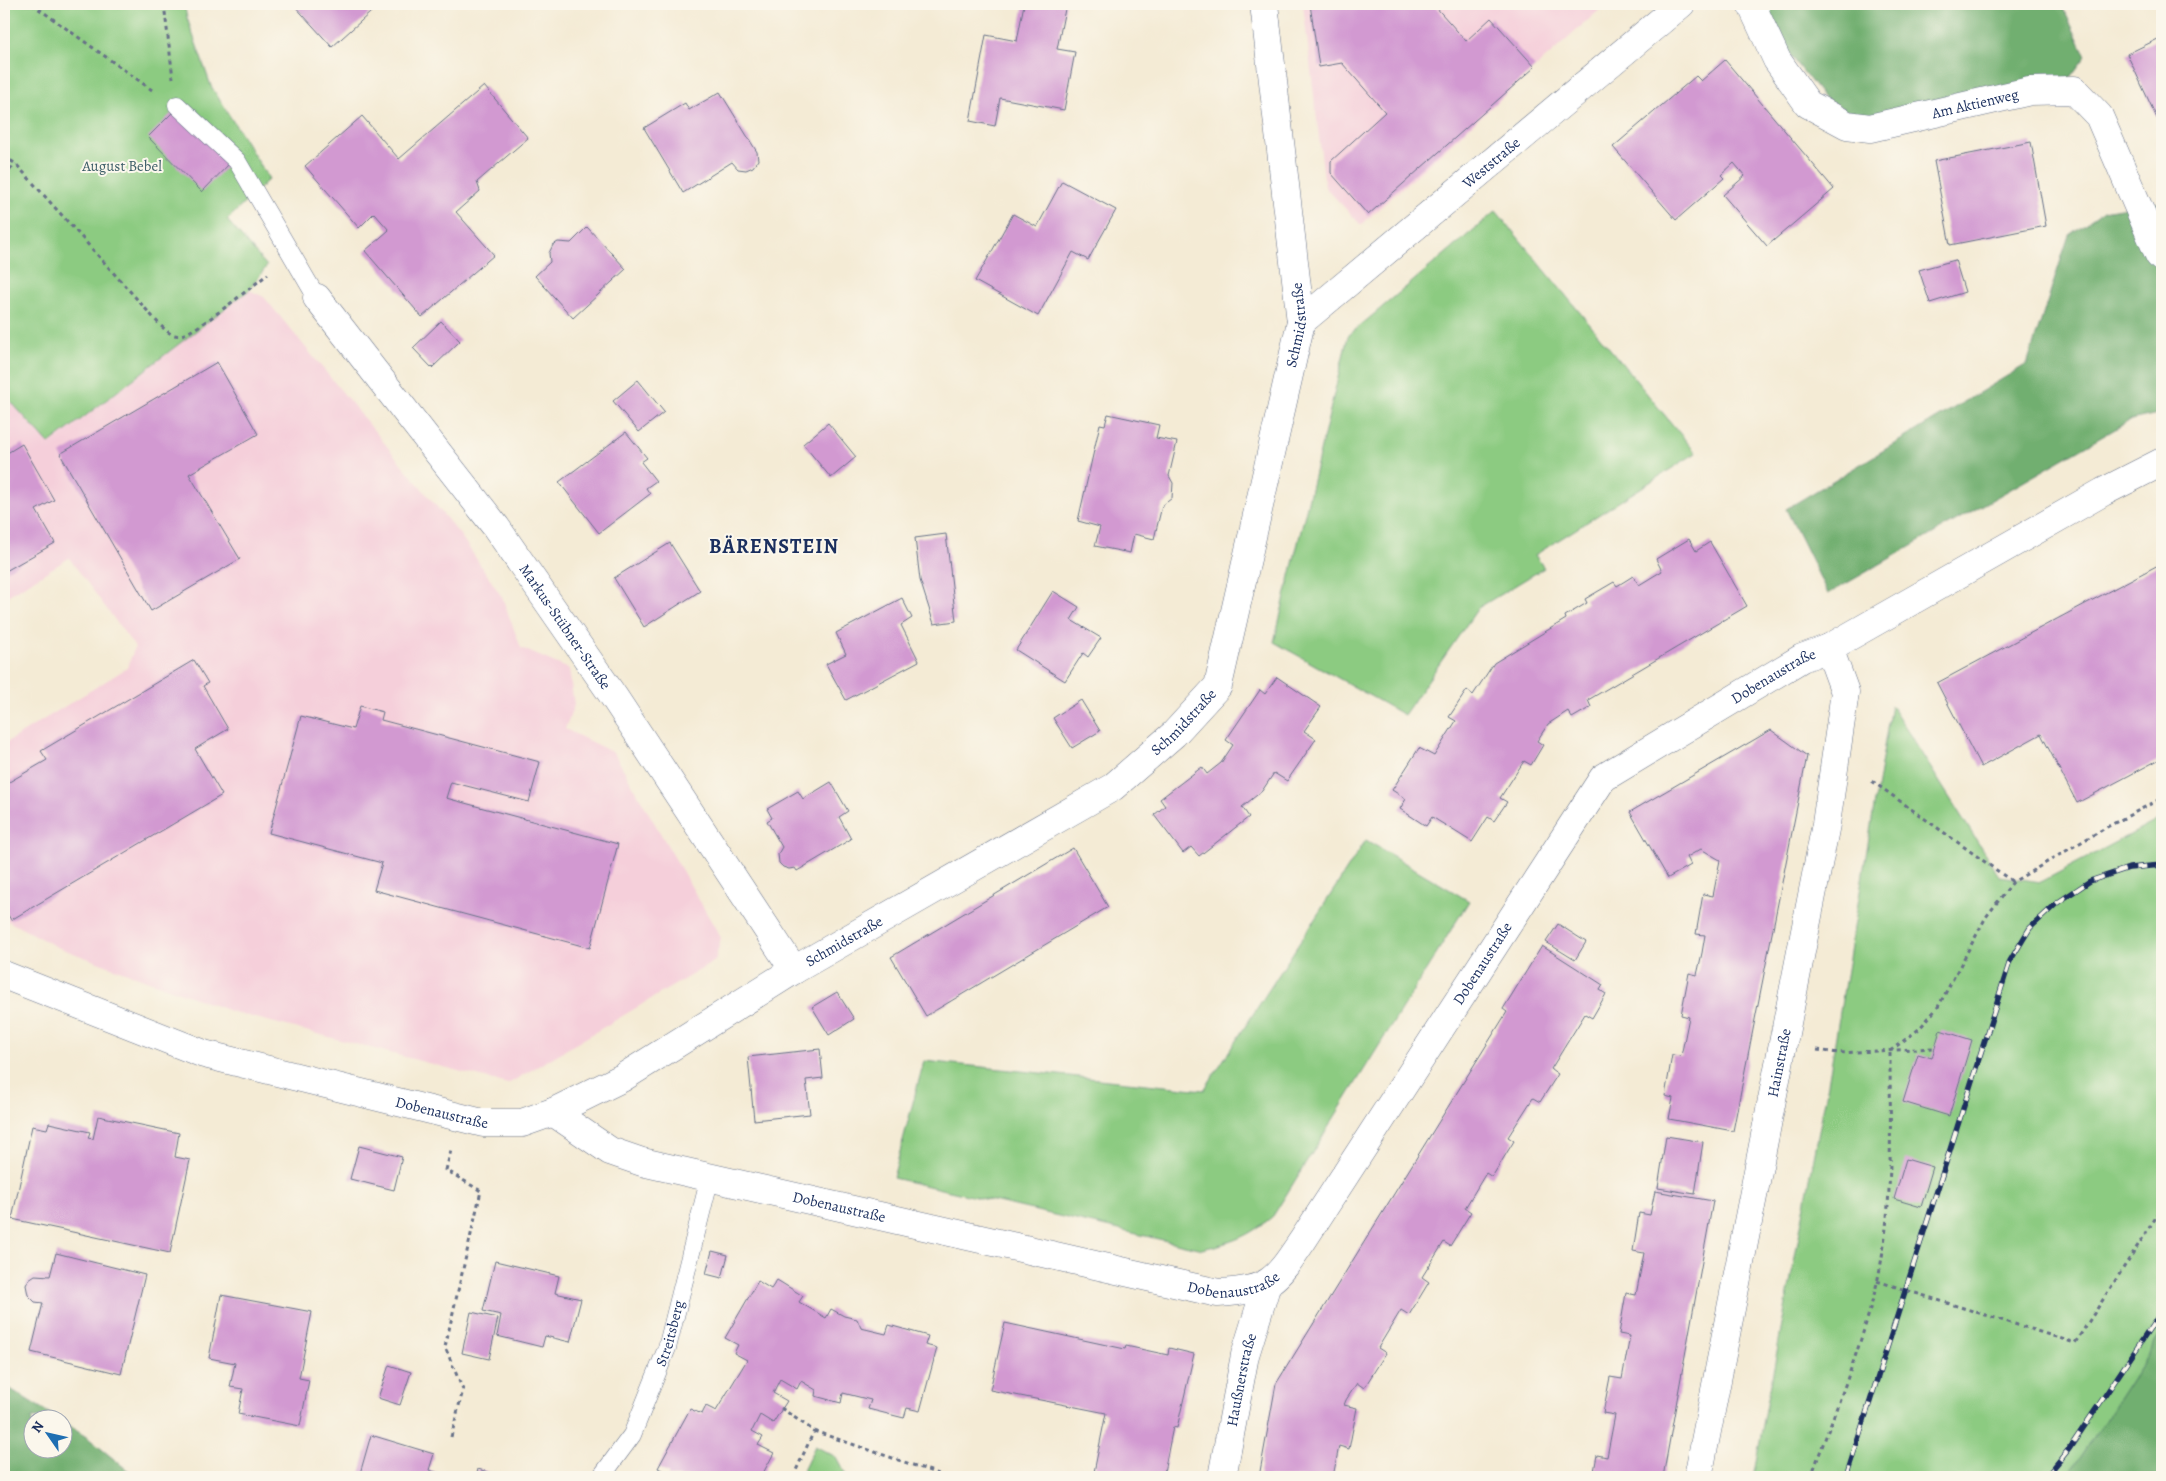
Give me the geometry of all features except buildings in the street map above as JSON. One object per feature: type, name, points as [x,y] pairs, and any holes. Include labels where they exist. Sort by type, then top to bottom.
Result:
[{"type":"street","name":"Schmidstraße","points":[[553,1112],[622,1078],[794,970],[1113,787],[1174,734],[1218,686],[1301,322],[1264,4]]},
{"type":"street","name":"Weststraße","points":[[1301,322],[1681,4]]},
{"type":"street","name":"Am Aktienweg","points":[[1751,4],[1777,60],[1808,104],[1847,126],[1870,128],[2030,91],[2074,90],[2099,116],[2159,255],[2162,258]]},
{"type":"street","name":"Markus-Stübner-Straße","points":[[317,298],[496,528],[614,697],[794,970]]},
{"type":"street","name":"Dobenaustraße","points":[[4,975],[204,1054],[483,1123],[522,1123],[553,1112],[610,1151],[642,1162],[1218,1292],[1245,1291],[1267,1284],[1285,1268],[1603,778],[1802,658],[1829,648],[2103,492],[2162,462]]},
{"type":"street","name":"Hainstraße","points":[[1698,1477],[1826,824],[1845,692],[1829,648]]},
{"type":"street","name":"Haußnerstraße","points":[[1222,1477],[1245,1355],[1267,1284]]},
{"type":"lane","points":[[177,105],[237,161],[317,298]]},
{"type":"lane","name":"Streitsberg","points":[[601,1477],[632,1435],[667,1348],[710,1177]]},
{"type":"path","points":[[32,4],[103,56],[177,105]]},
{"type":"path","points":[[164,4],[177,105]]},
{"type":"path","points":[[4,156],[16,164],[171,335],[182,335],[200,324],[292,257]]},
{"type":"path","points":[[4,175],[16,164]]},
{"type":"path","points":[[1872,782],[2013,882]]},
{"type":"path","points":[[1890,1051],[1919,1029],[1938,1007],[1986,917],[2013,882],[2106,827],[2162,798]]},
{"type":"path","points":[[1817,1050],[1838,1053],[1935,1048]]},
{"type":"path","points":[[1810,1477],[1864,1332],[1877,1281],[1889,1196],[1890,1051]]},
{"type":"path","points":[[451,1437],[463,1390],[445,1347],[481,1191],[446,1170],[458,1117]]},
{"type":"path","points":[[1877,1281],[2075,1342],[2162,1208]]},
{"type":"path","points":[[782,1408],[814,1431],[939,1474]]},
{"type":"path","points":[[793,1477],[814,1431]]},
{"type":"shaded area","points":[[1303,4],[1606,4],[1361,225],[1325,187]]},
{"type":"shaded area","points":[[249,290],[264,297],[461,536],[502,597],[521,648],[569,669],[574,705],[565,729],[614,753],[721,938],[715,961],[508,1084],[233,1012],[57,947],[4,919],[4,744],[127,668],[135,647],[69,558],[4,598],[4,394],[50,444]]},
{"type":"green space","name":"August Bebel","points":[[4,4],[184,4],[187,18],[211,86],[269,179],[227,220],[267,266],[249,290],[49,444],[4,394]]},
{"type":"green space","points":[[1767,4],[2061,4],[2086,56],[2068,80],[1896,114],[1856,116],[1823,97],[1792,57],[1771,18]]},
{"type":"green space","points":[[2162,201],[2162,413],[2131,420],[1828,594],[1786,509],[2027,364],[2069,235],[2103,211]]},
{"type":"green space","points":[[1496,211],[1696,453],[1535,555],[1544,568],[1478,608],[1404,715],[1274,642],[1348,336]]},
{"type":"green space","points":[[1891,705],[1999,876],[2041,882],[2162,818],[2162,1333],[2081,1457],[2063,1477],[1753,1477],[1828,1084]]},
{"type":"green space","points":[[1366,840],[1469,901],[1273,1216],[1256,1229],[1240,1238],[1202,1249],[893,1178],[924,1061],[1204,1090]]},
{"type":"green space","points":[[2162,1333],[2162,1477],[2063,1477],[2081,1457]]},
{"type":"green space","points":[[4,1385],[41,1408],[22,1408],[22,1458],[72,1458],[72,1428],[88,1438],[136,1477],[4,1477]]},
{"type":"green space","points":[[815,1446],[836,1457],[847,1477],[800,1477]]},
{"type":"railway","points":[[1846,1477],[2010,961],[2030,928],[2057,903],[2090,881],[2129,868],[2162,865]]},
{"type":"railway","points":[[2046,1477],[2069,1449],[2162,1311]]},
{"type":"district","name":"BÄRENSTEIN","points":[[774,546]]}]
